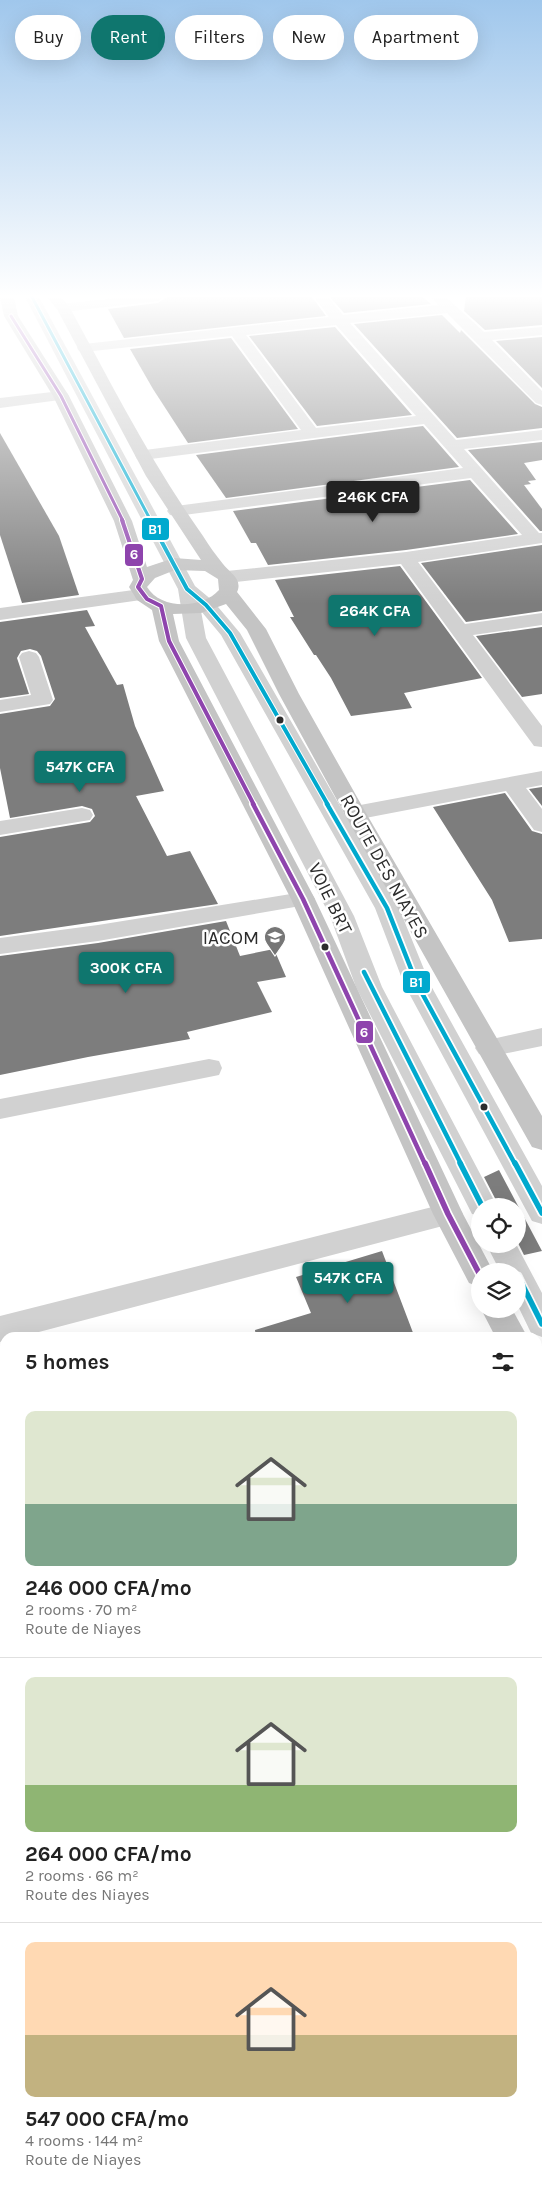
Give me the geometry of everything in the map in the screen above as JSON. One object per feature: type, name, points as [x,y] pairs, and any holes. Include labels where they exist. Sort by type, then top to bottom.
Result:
[{"type":"main road","points":[[62,400],[122,521],[148,593],[170,641],[303,899],[448,1214],[474,1263]]},
{"type":"main road","name":"ROUTE DES NIAYES","points":[[112,400],[176,512],[225,580],[256,629],[289,694],[355,814],[542,1140]]},
{"type":"main road","points":[[174,564],[192,564],[225,580],[220,600],[195,601],[148,593],[150,572],[174,564]]},
{"type":"main road","points":[[502,1318],[509,1332]]},
{"type":"street","points":[[0,403],[29,400]]},
{"type":"street","name":"VOIE BRT","points":[[87,400],[195,601],[230,633],[387,908],[417,984],[542,1213]]},
{"type":"street","points":[[287,400],[313,435]]},
{"type":"street","points":[[411,400],[474,472],[538,539]]},
{"type":"street","points":[[143,455],[428,419]]},
{"type":"street","points":[[451,446],[542,435]]},
{"type":"street","points":[[176,512],[474,472]]},
{"type":"street","points":[[225,580],[406,558],[538,539]]},
{"type":"street","points":[[406,558],[542,741]]},
{"type":"street","points":[[0,614],[148,593]]},
{"type":"street","name":"VOIE BRT","points":[[195,601],[196,638],[342,916],[370,986],[478,1198]]},
{"type":"street","points":[[459,631],[542,618]]},
{"type":"street","points":[[0,706],[43,700],[29,657]]},
{"type":"street","points":[[519,709],[542,705]]},
{"type":"street","points":[[355,814],[542,778]]},
{"type":"street","points":[[512,784],[542,825]]},
{"type":"street","points":[[0,828],[82,815]]},
{"type":"street","points":[[0,946],[98,933],[303,899]]},
{"type":"street","points":[[488,1048],[542,1037]]},
{"type":"street","points":[[0,1109],[209,1068]]},
{"type":"street","points":[[0,1329],[286,1254],[448,1214]]},
{"type":"street","points":[[526,1292],[542,1324]]},
{"type":"building","points":[[160,400],[276,400],[298,429],[188,443]]},
{"type":"building","points":[[297,400],[399,400],[412,415],[317,426]]},
{"type":"building","points":[[422,400],[531,400],[542,407],[542,428],[457,438]]},
{"type":"building","points":[[423,426],[459,467],[226,498],[196,455]]},
{"type":"building","points":[[0,433],[59,536],[79,595],[22,603],[0,535]]},
{"type":"building","points":[[542,442],[542,460],[524,463],[536,480],[528,481],[531,484],[524,485],[542,509],[542,531],[540,531],[468,450]]},
{"type":"building","points":[[470,480],[518,534],[406,550],[268,565],[256,543],[251,543],[233,511]]},
{"type":"building","points":[[542,545],[542,611],[466,622],[421,563]]},
{"type":"building","points":[[400,566],[482,678],[404,693],[412,708],[351,716],[331,678],[290,617],[294,617],[275,580]]},
{"type":"building","points":[[87,610],[95,626],[85,627],[117,685],[123,684],[135,726],[164,791],[136,796],[167,856],[190,851],[218,904],[0,936],[0,837],[90,822],[95,816],[92,809],[82,806],[10,818],[0,768],[0,714],[50,706],[55,699],[41,656],[37,651],[30,649],[21,651],[17,658],[29,694],[0,698],[0,622]]},
{"type":"building","points":[[542,627],[542,694],[522,697],[476,636]]},
{"type":"building","points":[[542,787],[542,806],[529,789]]},
{"type":"building","points":[[505,793],[532,831],[542,834],[542,939],[509,942],[492,900],[433,807]]},
{"type":"building","points":[[226,921],[240,956],[274,949],[286,977],[257,982],[272,1012],[187,1032],[190,1039],[0,1075],[0,956],[98,943]]},
{"type":"building","points":[[499,1170],[514,1198],[495,1198],[484,1177]]},
{"type":"building","points":[[526,1221],[542,1251],[524,1255],[523,1253],[526,1253]]},
{"type":"building","points":[[382,1251],[413,1332],[255,1332],[255,1330],[311,1313],[296,1277]]},
{"type":"transit line","name":"6","points":[[63,400],[123,521],[142,579],[138,587],[147,599],[161,606],[169,641],[303,899],[448,1214],[474,1263]]},
{"type":"transit line","name":"B1","points":[[86,400],[187,589],[206,605],[230,633],[387,908],[417,984],[542,1213]]},
{"type":"transit line","name":"B1","points":[[364,972],[478,1198]]},
{"type":"transit line","name":"B1","points":[[526,1292],[542,1324]]},
{"type":"place","name":"IACOM","points":[[275,956]]}]
